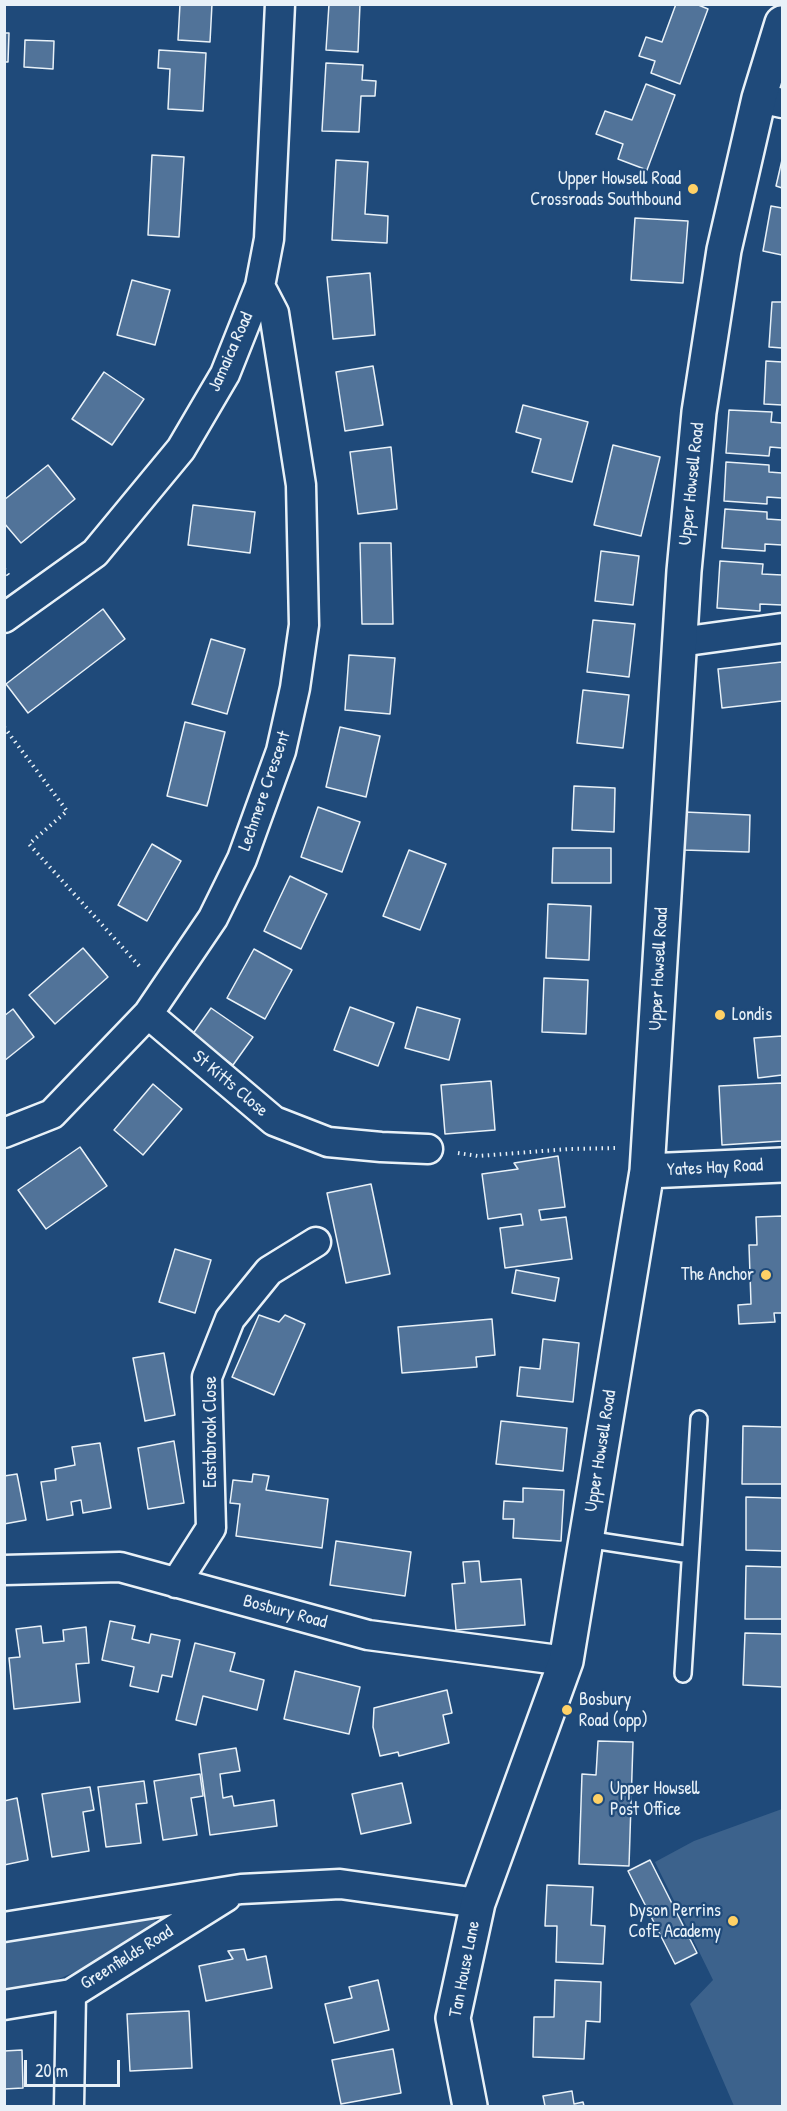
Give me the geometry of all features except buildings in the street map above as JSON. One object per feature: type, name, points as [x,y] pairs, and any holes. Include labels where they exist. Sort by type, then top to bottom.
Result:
[{"type":"street","name":"Jamaica Road","points":[[4,618],[95,553],[181,450],[225,374],[260,286],[269,239],[280,4]]},
{"type":"street","name":"Upper Howsell Road","points":[[478,1903],[566,1661],[648,1159],[684,572],[699,412],[724,250],[771,100],[783,23]]},
{"type":"street","name":"Lechmere Crescent","points":[[4,1132],[52,1114],[155,1003],[213,918],[242,860],[282,751],[295,688],[304,625],[301,485],[274,313],[260,286]]},
{"type":"street","points":[[680,642],[783,628]]},
{"type":"street","name":"St Kitts Close","points":[[155,1003],[274,1121],[328,1142],[428,1149]]},
{"type":"street","name":"Yates Hay Road","points":[[648,1159],[783,1165]]},
{"type":"street","name":"Eastabrook Close","points":[[176,1583],[211,1528],[207,1377],[230,1318],[269,1271],[316,1242]]},
{"type":"street","name":"Bosbury Road","points":[[4,1570],[120,1567],[368,1635],[566,1661]]},
{"type":"street","name":"Greenfields Road","points":[[4,1927],[241,1888],[340,1884],[478,1903]]},
{"type":"street","name":"Greenfields Road","points":[[4,2005],[71,1994],[241,1888]]},
{"type":"street","name":"Tan House Lane","points":[[470,2106],[453,2018],[478,1903]]},
{"type":"street","points":[[69,2106],[71,1994]]},
{"type":"lane","points":[[682,1674],[699,1419]]},
{"type":"lane","points":[[586,1539],[690,1555]]},
{"type":"path","points":[[4,727],[67,811],[29,844],[155,1003]]},
{"type":"path","points":[[428,1149],[478,1156],[569,1149],[648,1159]]},
{"type":"shaded area","name":"Dyson Perrins CofE Academy","points":[[782,1809],[782,2106],[734,2106],[690,2004],[713,1980],[655,1862],[694,1841]]},
{"type":"shaded area","points":[[152,1917],[156,1922],[151,1928],[87,1967],[37,1988],[5,1990],[5,1943],[37,1935]]},
{"type":"place","name":"Upper Howsell Road Crossroads Southbound","points":[[693,189]]},
{"type":"place","name":"Londis","points":[[720,1015]]},
{"type":"place","name":"The Anchor","points":[[766,1275]]},
{"type":"place","name":"Bosbury Road (opp)","points":[[567,1710]]},
{"type":"place","name":"Upper Howsell Post Office","points":[[598,1799]]},
{"type":"place","name":"Dyson Perrins CofE Academy","points":[[733,1921]]}]
